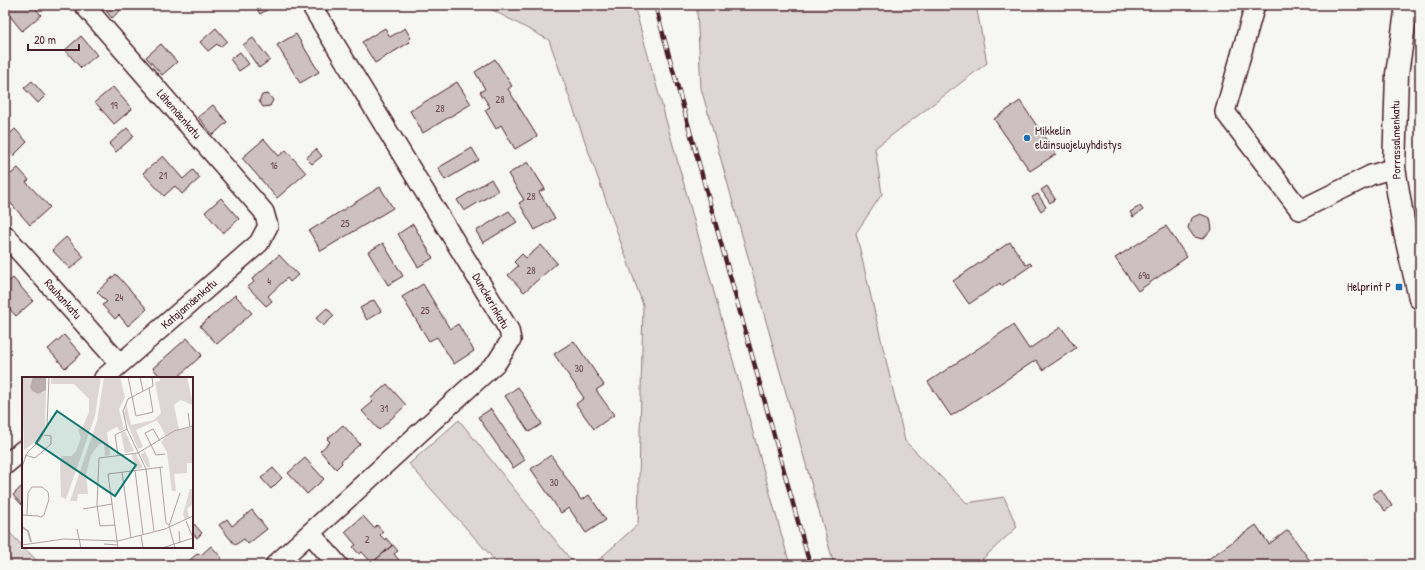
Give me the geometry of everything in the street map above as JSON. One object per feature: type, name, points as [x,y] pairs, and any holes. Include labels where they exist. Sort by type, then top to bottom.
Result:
[{"type":"street","name":"Lähemäenkatu","points":[[84,5],[264,212],[268,226]]},
{"type":"street","name":"Dunckerinkatu","points":[[275,565],[497,362],[511,340],[509,330],[311,5]]},
{"type":"street","points":[[1255,5],[1225,112],[1300,210],[1371,175],[1394,168]]},
{"type":"street","name":"Porrassalmenkatu","points":[[1407,5],[1397,74],[1394,168],[1404,233],[1420,298]]},
{"type":"street","name":"Katajamäenkatu","points":[[105,377],[260,243],[268,226]]},
{"type":"street","name":"Rauhankatu","points":[[5,235],[120,364]]},
{"type":"street","points":[[5,465],[22,451]]},
{"type":"street","points":[[310,534],[338,565]]},
{"type":"shaded area","points":[[483,5],[634,5],[790,565],[593,565],[638,524],[643,305],[549,40]]},
{"type":"shaded area","points":[[696,5],[976,5],[987,63],[875,148],[882,194],[856,233],[905,441],[967,503],[1004,497],[1017,527],[976,565],[834,565],[701,88]]},
{"type":"shaded area","points":[[459,420],[575,565],[499,565],[409,464]]},
{"type":"shaded area","points":[[5,528],[22,545],[22,548],[24,548],[41,565],[5,565]]},
{"type":"building","points":[[5,5],[33,5],[41,15],[22,31],[5,10]]},
{"type":"building","points":[[101,5],[126,5],[112,18]]},
{"type":"building","points":[[255,5],[275,5],[260,14]]},
{"type":"building","points":[[216,28],[227,41],[220,47],[217,44],[208,51],[200,42]]},
{"type":"building","points":[[385,28],[390,37],[405,28],[411,38],[408,40],[410,42],[375,63],[362,42]]},
{"type":"building","points":[[296,34],[319,72],[300,83],[277,45]]},
{"type":"building","points":[[81,36],[97,55],[81,68],[65,50]]},
{"type":"building","points":[[253,38],[270,60],[259,68],[243,45]]},
{"type":"building","points":[[161,44],[177,62],[162,75],[146,57]]},
{"type":"building","points":[[240,52],[249,64],[239,71],[230,59]]},
{"type":"building","points":[[495,59],[512,86],[508,89],[537,136],[515,149],[501,125],[496,129],[485,110],[490,107],[480,92],[485,89],[475,72]]},
{"type":"building","points":[[32,81],[45,96],[38,103],[24,88]]},
{"type":"building","points":[[457,82],[471,104],[423,133],[410,111]]},
{"type":"building","points":[[113,87],[132,109],[114,124],[95,102]]},
{"type":"building","points":[[268,94],[273,100],[270,106],[263,107],[259,101],[262,95]]},
{"type":"building","name":"Mikkelin eläinsuojeluyhdistys","points":[[1020,101],[1056,154],[1030,171],[994,119]]},
{"type":"building","points":[[213,105],[227,122],[213,135],[198,117]]},
{"type":"building","points":[[127,128],[134,136],[116,152],[109,144]]},
{"type":"building","points":[[15,129],[27,142],[13,156],[5,148],[5,139]]},
{"type":"building","points":[[264,139],[279,156],[286,150],[306,173],[277,198],[242,158]]},
{"type":"building","points":[[472,148],[479,160],[445,180],[438,168]]},
{"type":"building","points":[[316,149],[322,156],[312,164],[306,158]]},
{"type":"building","points":[[163,156],[183,179],[193,170],[200,178],[182,194],[175,186],[164,196],[143,173]]},
{"type":"building","points":[[528,162],[545,189],[539,192],[555,218],[535,230],[519,203],[524,200],[508,174]]},
{"type":"building","points":[[18,168],[29,180],[26,182],[50,207],[30,225],[7,199],[9,197],[5,192],[5,179]]},
{"type":"building","points":[[491,179],[498,191],[464,211],[457,200]]},
{"type":"building","points":[[1047,186],[1055,199],[1050,203],[1041,190]]},
{"type":"building","points":[[380,187],[393,208],[321,251],[309,231]]},
{"type":"building","points":[[1038,194],[1046,207],[1041,211],[1032,197]]},
{"type":"building","points":[[221,198],[239,219],[223,233],[205,212]]},
{"type":"building","points":[[1140,206],[1143,210],[1133,217],[1130,212]]},
{"type":"building","points":[[509,211],[517,222],[483,243],[476,231]]},
{"type":"building","points":[[1200,214],[1210,218],[1212,229],[1203,239],[1194,237],[1188,228],[1191,218]]},
{"type":"building","points":[[413,224],[433,258],[418,267],[398,234]]},
{"type":"building","points":[[1166,226],[1187,257],[1138,291],[1115,258]]},
{"type":"building","points":[[66,237],[84,257],[70,269],[52,250]]},
{"type":"building","points":[[1010,242],[1026,265],[1030,263],[1032,265],[1001,286],[1000,283],[969,304],[953,281]]},
{"type":"building","points":[[383,243],[403,276],[388,285],[368,252]]},
{"type":"building","points":[[541,245],[557,263],[524,292],[508,275],[518,266],[514,262],[522,254],[526,258]]},
{"type":"building","points":[[279,255],[298,275],[290,282],[287,278],[268,296],[272,301],[266,306],[248,287],[254,282],[252,279]]},
{"type":"building","points":[[116,274],[147,309],[128,326],[119,315],[115,319],[102,305],[107,302],[97,292]]},
{"type":"building","points":[[13,278],[33,301],[16,316],[5,304],[5,285]]},
{"type":"building","points":[[423,284],[450,329],[458,324],[474,351],[454,364],[437,337],[429,341],[402,297]]},
{"type":"building","points":[[235,295],[252,313],[217,344],[200,326]]},
{"type":"building","points":[[374,300],[381,311],[367,320],[360,308]]},
{"type":"building","points":[[327,308],[334,316],[323,326],[316,318]]},
{"type":"building","points":[[1013,325],[1029,349],[1061,327],[1076,348],[1043,370],[1036,360],[951,416],[928,382]]},
{"type":"building","points":[[64,335],[81,354],[65,368],[48,349]]},
{"type":"building","points":[[187,338],[202,355],[178,377],[160,377],[153,368]]},
{"type":"building","points":[[574,341],[604,385],[596,390],[614,415],[594,429],[576,404],[584,398],[554,354]]},
{"type":"building","points":[[387,384],[406,405],[379,430],[362,411],[373,402],[370,399]]},
{"type":"building","points":[[518,387],[542,424],[529,432],[505,396]]},
{"type":"building","points":[[491,409],[525,460],[513,468],[478,417]]},
{"type":"building","points":[[343,425],[360,444],[341,461],[342,463],[336,469],[320,451],[330,442],[327,439]]},
{"type":"building","points":[[551,455],[581,500],[589,495],[606,520],[586,533],[569,508],[561,513],[531,469]]},
{"type":"building","points":[[305,458],[324,479],[307,494],[288,473]]},
{"type":"building","points":[[273,468],[282,478],[271,489],[261,478]]},
{"type":"building","points":[[22,486],[22,505],[13,495]]},
{"type":"building","points":[[1381,489],[1392,506],[1385,511],[1372,495]]},
{"type":"building","points":[[252,510],[267,529],[248,544],[244,539],[235,545],[219,525],[227,519],[232,526]]},
{"type":"building","points":[[363,516],[374,528],[377,525],[383,532],[380,535],[385,540],[386,538],[392,545],[372,563],[362,552],[359,554],[353,547],[356,545],[345,532]]},
{"type":"building","points":[[194,524],[202,533],[197,538],[193,533]]},
{"type":"building","points":[[1256,525],[1269,544],[1288,530],[1313,565],[1200,565]]},
{"type":"building","points":[[393,545],[398,551],[394,554],[403,565],[374,565],[372,563]]},
{"type":"building","points":[[211,546],[222,558],[215,565],[184,565],[198,553],[201,555]]},
{"type":"railway","points":[[655,5],[810,565]]},
{"type":"place","name":"Mikkelin eläinsuojeluyhdistys","points":[[1027,138]]},
{"type":"place","name":"Helprint P","points":[[1399,287]]}]
